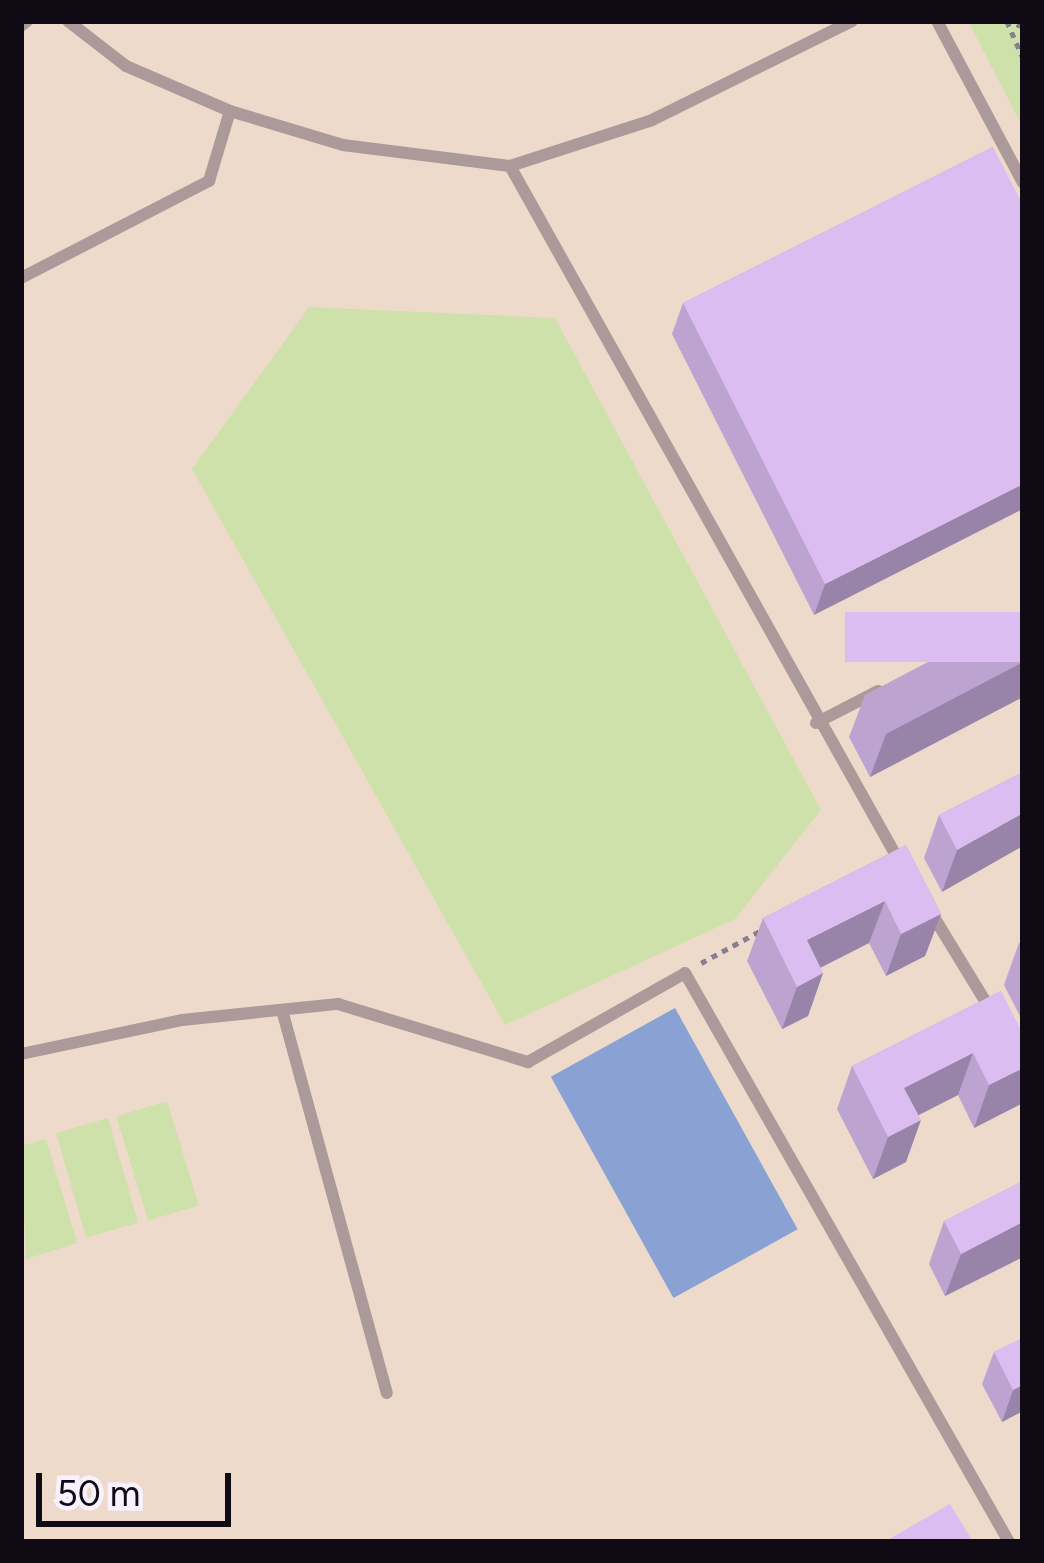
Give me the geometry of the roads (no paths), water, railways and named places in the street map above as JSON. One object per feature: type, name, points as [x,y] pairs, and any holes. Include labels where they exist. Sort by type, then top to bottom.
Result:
[{"type":"lane","points":[[68,21],[126,67],[230,111],[344,145],[510,166],[652,119],[852,21]]},
{"type":"lane","points":[[938,21],[1023,183]]},
{"type":"lane","points":[[21,278],[209,181],[230,111]]},
{"type":"lane","points":[[510,166],[816,723],[908,875]]},
{"type":"lane","points":[[816,723],[898,681]]},
{"type":"lane","points":[[920,894],[1001,1027]]},
{"type":"lane","points":[[21,1054],[338,1004],[528,1062],[685,973],[1009,1542]]},
{"type":"lane","points":[[282,1010],[387,1393]]},
{"type":"water","points":[[675,1008],[798,1229],[673,1298],[551,1077]]}]
